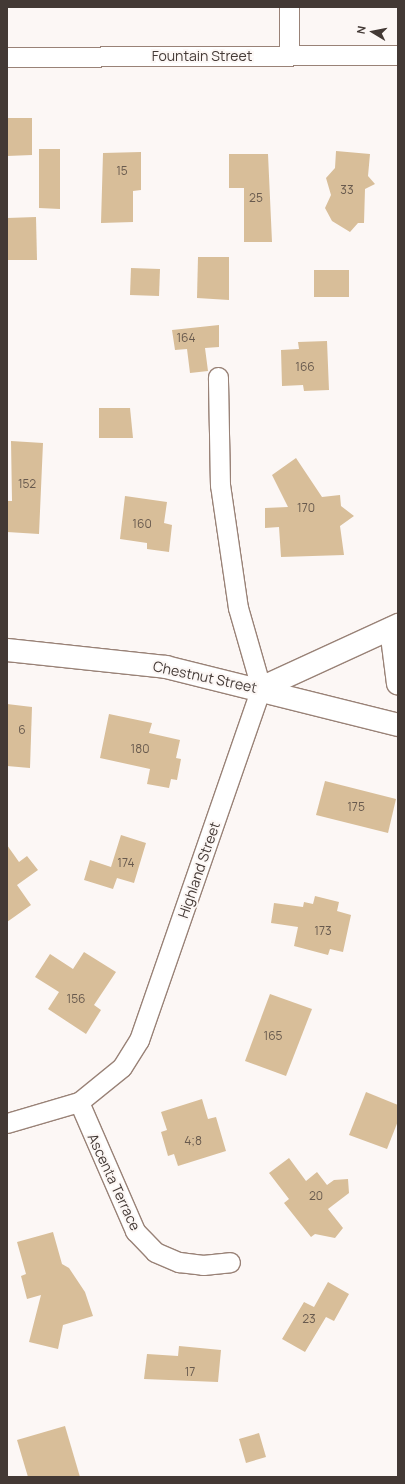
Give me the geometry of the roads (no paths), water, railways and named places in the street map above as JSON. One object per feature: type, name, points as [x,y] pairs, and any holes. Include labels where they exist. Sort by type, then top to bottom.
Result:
[{"type":"main road","points":[[261,688],[395,627],[398,684]]},
{"type":"main road","name":"Chestnut Street","points":[[7,650],[166,667],[261,688],[398,725]]},
{"type":"street","points":[[289,7],[289,55]]},
{"type":"street","name":"Fountain Street","points":[[7,57],[398,55]]},
{"type":"street","points":[[218,377],[220,485],[238,608],[261,688]]},
{"type":"street","name":"Highland Street","points":[[7,1123],[79,1102],[122,1067],[139,1040],[261,688]]},
{"type":"street","name":"Ascenta Terrace","points":[[79,1102],[135,1231],[155,1252],[179,1262],[203,1265],[230,1262]]}]
